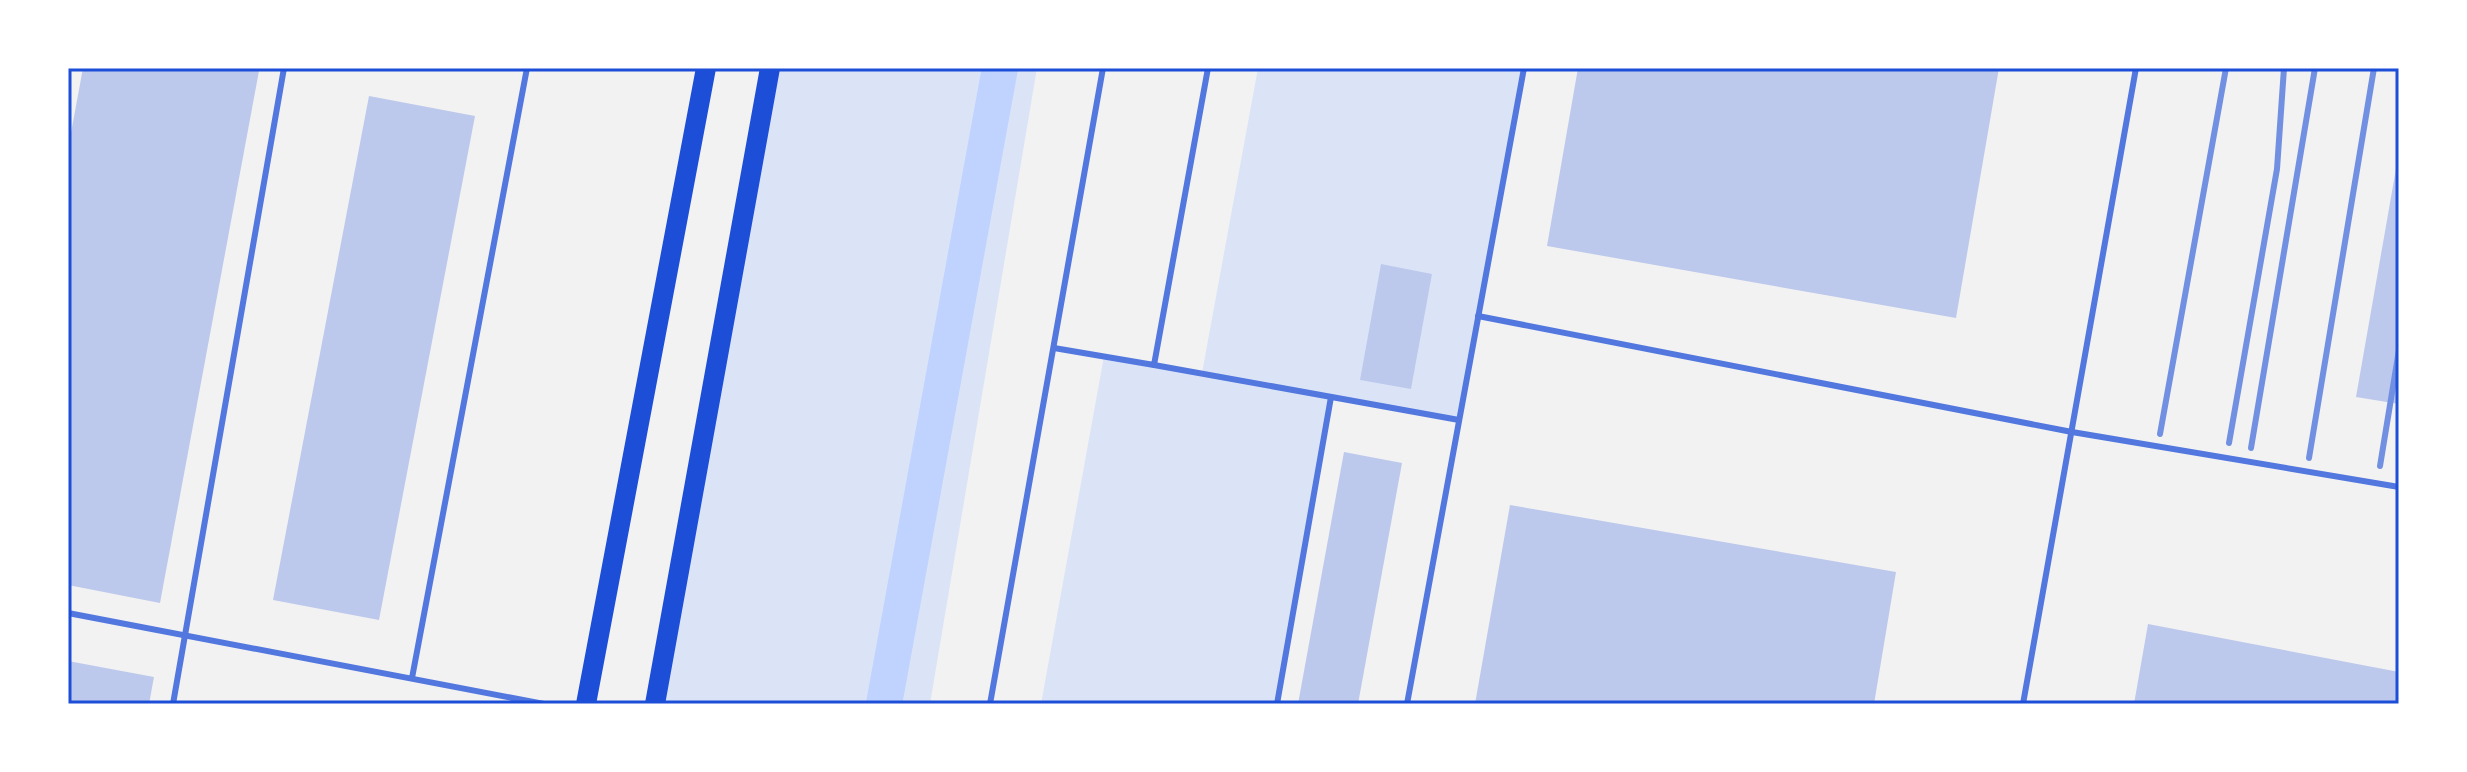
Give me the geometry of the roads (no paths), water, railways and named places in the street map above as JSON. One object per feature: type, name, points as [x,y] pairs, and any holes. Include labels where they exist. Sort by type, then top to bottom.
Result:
[{"type":"main road","points":[[586,704],[706,68]]},
{"type":"main road","points":[[655,704],[770,68]]},
{"type":"lane","points":[[173,704],[284,68]]},
{"type":"lane","points":[[412,678],[527,68]]},
{"type":"lane","points":[[990,704],[1103,68]]},
{"type":"lane","points":[[1154,365],[1208,68]]},
{"type":"lane","points":[[1407,704],[1524,68]]},
{"type":"lane","points":[[2023,704],[2136,68]]},
{"type":"lane","points":[[1478,316],[2072,432],[2399,487]]},
{"type":"lane","points":[[1054,348],[1459,420]]},
{"type":"lane","points":[[1277,704],[1331,397]]},
{"type":"lane","points":[[68,613],[544,704]]},
{"type":"waterway","points":[[884,704],[1000,68]]},
{"type":"railway","points":[[2160,434],[2226,68]]},
{"type":"railway","points":[[2229,443],[2277,169],[2284,68]]},
{"type":"railway","points":[[2251,448],[2315,68]]},
{"type":"railway","points":[[2309,458],[2374,68]]},
{"type":"railway","points":[[2380,466],[2399,350]]}]
